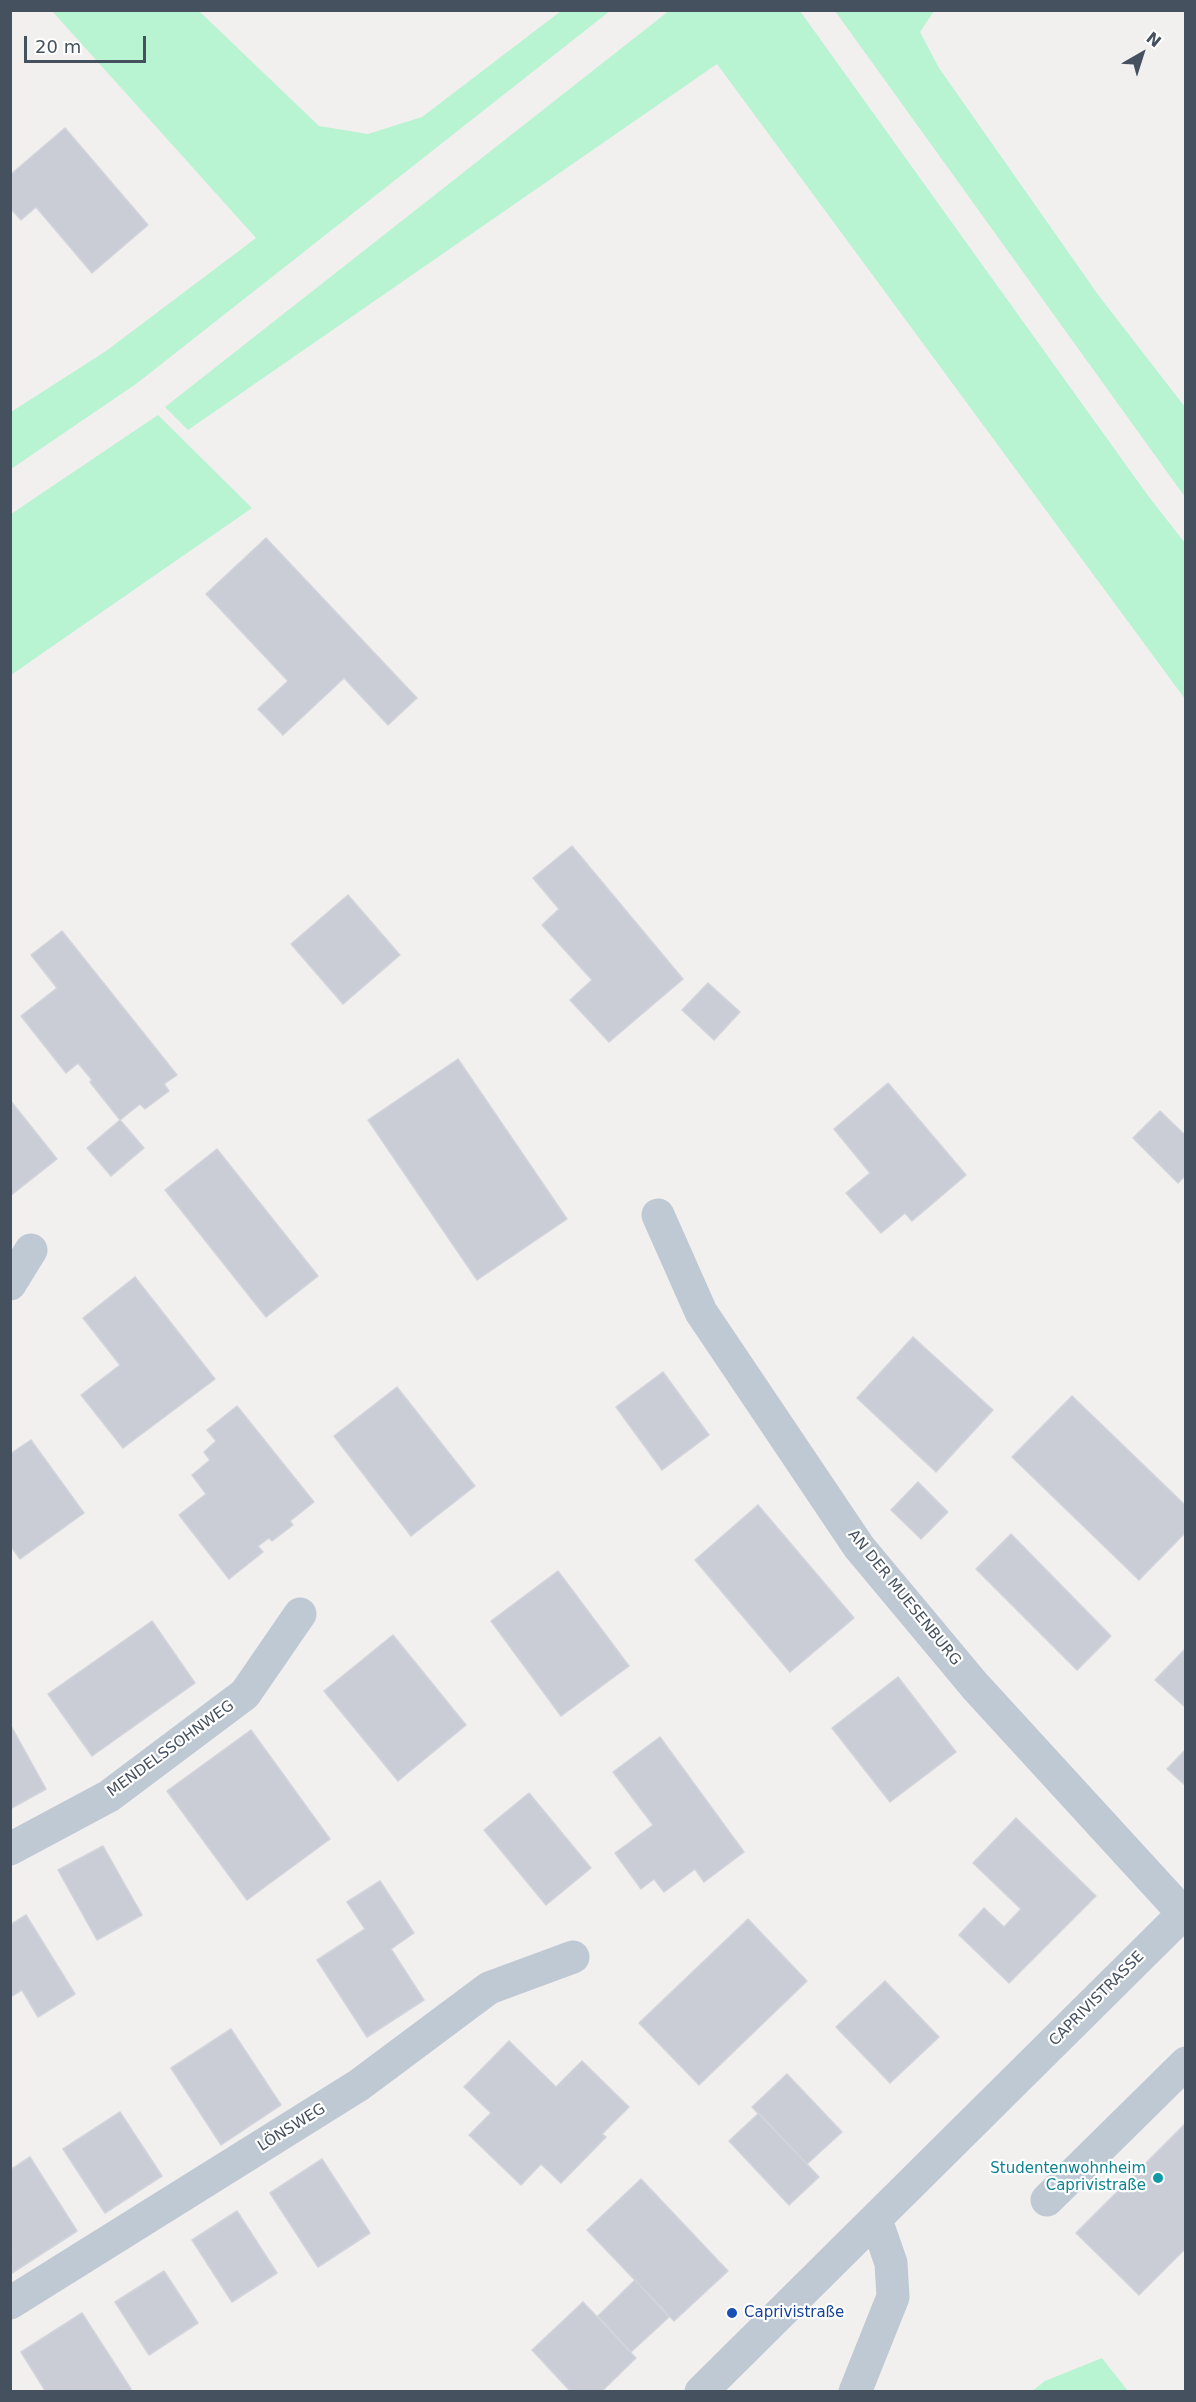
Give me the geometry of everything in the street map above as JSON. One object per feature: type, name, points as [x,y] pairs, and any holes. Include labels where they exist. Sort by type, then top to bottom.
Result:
[{"type":"street","name":"AN DER MUESENBURG","points":[[658,1215],[701,1312],[859,1547],[975,1686],[1184,1912]]},
{"type":"street","points":[[10,1284],[31,1250]]},
{"type":"street","name":"MENDELSSOHNWEG","points":[[10,1849],[109,1796],[245,1694],[300,1614]]},
{"type":"street","name":"CAPRIVISTRASSE","points":[[701,2391],[876,2220],[1184,1912]]},
{"type":"street","name":"LÖNSWEG","points":[[10,2303],[359,2085],[489,1988],[573,1957]]},
{"type":"street","points":[[1047,2200],[1185,2063]]},
{"type":"street","points":[[855,2391],[893,2297],[891,2263],[876,2220]]},
{"type":"green space","points":[[670,10],[800,11],[1149,497],[1185,543],[1185,699],[717,64],[188,430],[165,407]]},
{"type":"green space","points":[[52,11],[199,11],[319,126],[368,134],[422,117],[561,11],[610,11],[136,384],[11,469],[11,412],[106,351],[256,238]]},
{"type":"green space","points":[[835,11],[934,11],[920,32],[939,68],[1099,296],[1185,407],[1185,497]]},
{"type":"green space","points":[[158,415],[252,508],[11,675],[11,514]]},
{"type":"green space","points":[[1102,2358],[1128,2391],[1032,2391],[1045,2381]]},
{"type":"building","points":[[65,128],[148,225],[92,273],[36,207],[21,220],[10,208],[10,175]]},
{"type":"building","points":[[266,538],[417,698],[388,725],[344,678],[283,735],[258,709],[288,681],[206,594]]},
{"type":"building","points":[[572,846],[683,979],[609,1042],[570,1000],[592,980],[542,925],[559,909],[533,878]]},
{"type":"building","points":[[348,895],[400,955],[343,1004],[291,944]]},
{"type":"building","points":[[62,931],[177,1075],[164,1084],[169,1091],[145,1109],[140,1104],[120,1120],[78,1063],[66,1073],[21,1016],[57,988],[31,955]]},
{"type":"building","points":[[708,983],[740,1012],[714,1040],[682,1010]]},
{"type":"building","points":[[458,1059],[567,1219],[477,1280],[368,1120]]},
{"type":"building","points":[[888,1083],[966,1175],[912,1221],[905,1213],[881,1233],[846,1193],[870,1173],[834,1129]]},
{"type":"building","points":[[10,1100],[57,1159],[10,1196]]},
{"type":"building","points":[[1160,1111],[1186,1136],[1186,1175],[1178,1183],[1133,1138]]},
{"type":"building","points":[[120,1120],[144,1148],[111,1176],[87,1148]]},
{"type":"building","points":[[217,1149],[318,1276],[266,1317],[165,1190]]},
{"type":"building","points":[[135,1277],[215,1379],[123,1448],[81,1395],[120,1365],[83,1318]]},
{"type":"building","points":[[913,1337],[993,1410],[936,1472],[857,1398]]},
{"type":"building","points":[[663,1372],[709,1435],[662,1470],[616,1407]]},
{"type":"building","points":[[397,1387],[475,1486],[411,1536],[334,1436]]},
{"type":"building","points":[[1072,1396],[1186,1506],[1186,1532],[1139,1580],[1012,1457]]},
{"type":"building","points":[[237,1406],[314,1502],[290,1521],[293,1525],[272,1541],[269,1538],[258,1546],[263,1552],[229,1579],[179,1515],[206,1494],[192,1475],[210,1460],[204,1452],[216,1441],[207,1430]]},
{"type":"building","points":[[31,1440],[84,1513],[20,1559],[10,1545],[10,1454]]},
{"type":"building","points":[[918,1482],[948,1512],[921,1539],[891,1510]]},
{"type":"building","points":[[758,1505],[854,1618],[790,1672],[695,1560]]},
{"type":"building","points":[[1011,1534],[1111,1636],[1077,1670],[976,1569]]},
{"type":"building","points":[[558,1571],[629,1666],[561,1716],[491,1621]]},
{"type":"building","points":[[152,1621],[195,1683],[92,1756],[48,1694]]},
{"type":"building","points":[[393,1635],[466,1725],[398,1781],[324,1691]]},
{"type":"building","points":[[1186,1648],[1186,1708],[1155,1680]]},
{"type":"building","points":[[898,1677],[956,1752],[890,1802],[832,1728]]},
{"type":"building","points":[[10,1724],[46,1789],[10,1809]]},
{"type":"building","points":[[251,1730],[330,1839],[247,1900],[167,1791]]},
{"type":"building","points":[[660,1737],[744,1852],[704,1882],[695,1869],[664,1892],[654,1879],[641,1889],[615,1853],[653,1825],[613,1772]]},
{"type":"building","points":[[1186,1749],[1186,1786],[1167,1769]]},
{"type":"building","points":[[529,1793],[591,1868],[546,1905],[484,1830]]},
{"type":"building","points":[[1016,1818],[1096,1896],[1009,1983],[959,1935],[984,1908],[1004,1927],[1021,1909],[973,1863]]},
{"type":"building","points":[[103,1846],[142,1915],[97,1940],[58,1870]]},
{"type":"building","points":[[380,1881],[414,1933],[391,1949],[424,2000],[367,2037],[317,1960],[365,1929],[347,1902]]},
{"type":"building","points":[[26,1915],[75,1994],[38,2017],[22,1990],[10,1997],[10,1925]]},
{"type":"building","points":[[748,1919],[807,1981],[699,2085],[639,2023]]},
{"type":"building","points":[[885,1981],[939,2037],[890,2083],[836,2027]]},
{"type":"building","points":[[231,2029],[281,2105],[221,2145],[171,2068]]},
{"type":"building","points":[[509,2041],[556,2087],[582,2061],[629,2107],[602,2134],[606,2137],[561,2183],[541,2164],[521,2185],[469,2135],[491,2113],[464,2087]]},
{"type":"building","points":[[787,2074],[842,2132],[807,2164],[752,2107]]},
{"type":"building","points":[[120,2112],[162,2176],[105,2213],[63,2149]]},
{"type":"building","points":[[759,2113],[819,2177],[789,2205],[729,2141]]},
{"type":"building","name":"Studentenwohnheim Caprivistraße","points":[[1186,2123],[1186,2248],[1139,2295],[1076,2233]]},
{"type":"building","points":[[30,2157],[77,2231],[12,2273],[10,2170]]},
{"type":"building","points":[[322,2159],[370,2233],[318,2267],[270,2193]]},
{"type":"building","points":[[641,2179],[728,2271],[674,2321],[587,2230]]},
{"type":"building","points":[[237,2211],[277,2273],[232,2302],[192,2240]]},
{"type":"building","points":[[164,2271],[198,2323],[149,2355],[115,2302]]},
{"type":"building","points":[[635,2280],[669,2317],[631,2352],[598,2316]]},
{"type":"building","points":[[583,2302],[636,2358],[601,2392],[571,2392],[532,2350]]},
{"type":"building","points":[[82,2313],[131,2389],[128,2392],[46,2392],[21,2352]]},
{"type":"place","name":"Studentenwohnheim Caprivistraße","points":[[1158,2178]]},
{"type":"place","name":"Caprivistraße","points":[[732,2313]]}]
